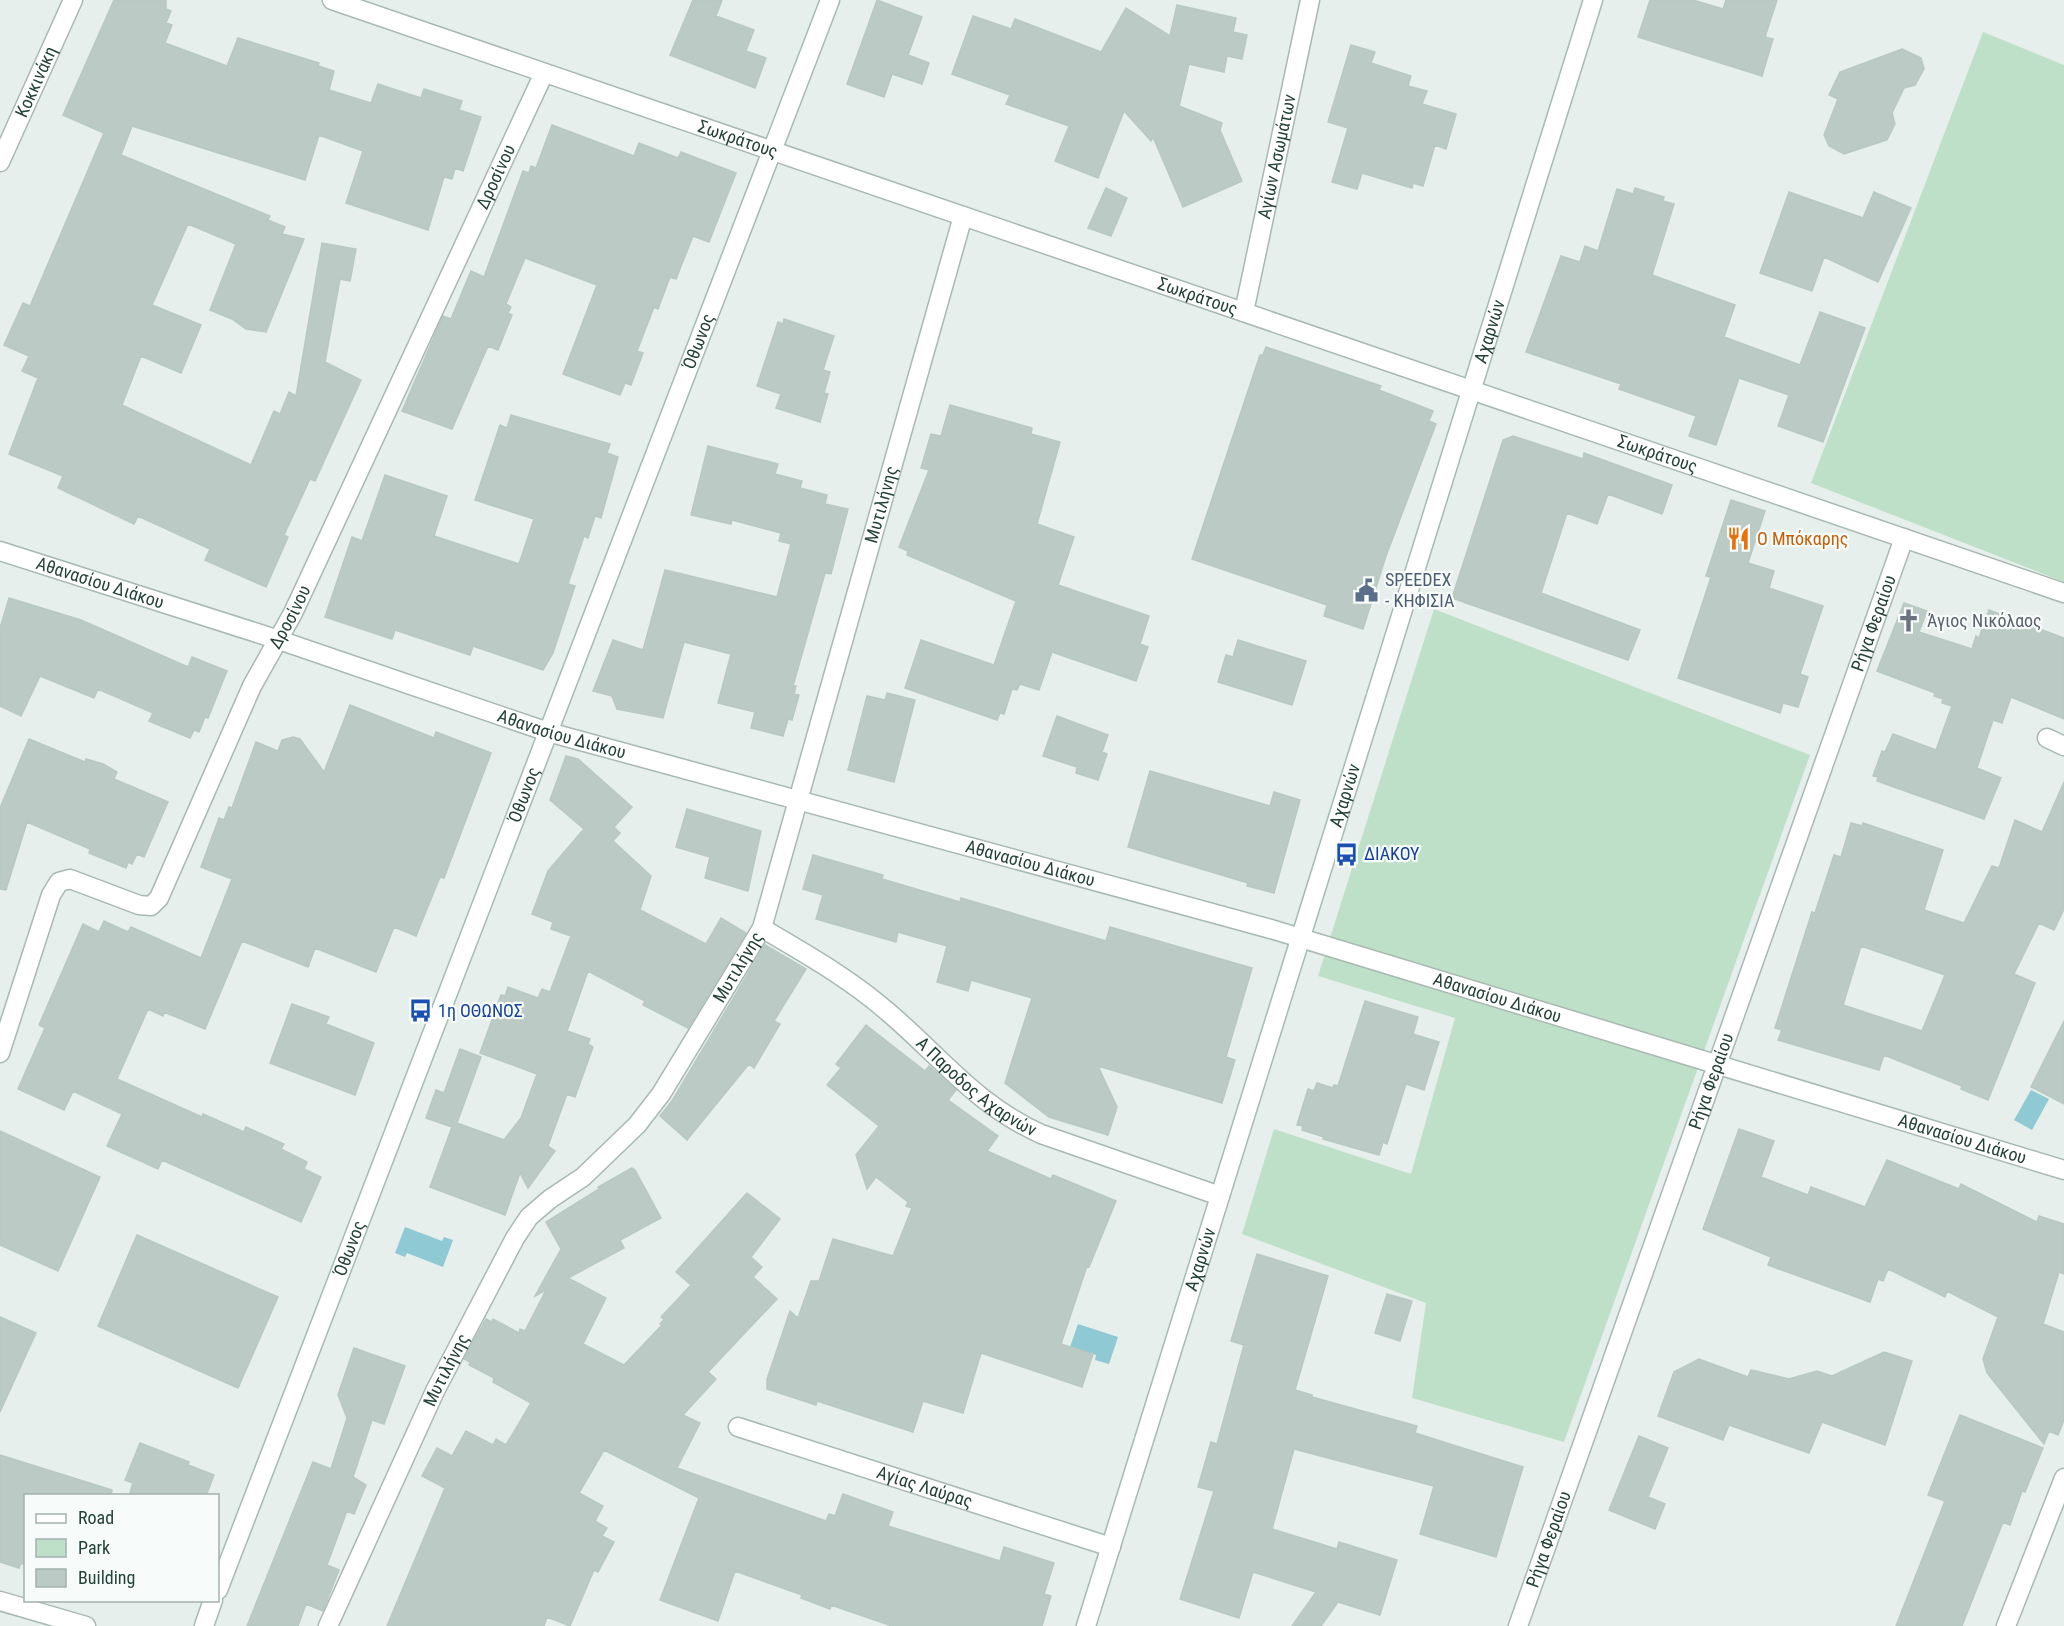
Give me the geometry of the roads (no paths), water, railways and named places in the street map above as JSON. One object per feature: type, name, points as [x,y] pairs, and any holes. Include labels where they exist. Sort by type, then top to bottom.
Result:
[{"type":"street","name":"Κοκκινάκη","points":[[0,162],[73,0]]},
{"type":"street","name":"Σωκράτους","points":[[332,0],[2064,593]]},
{"type":"street","name":"Όθωνος","points":[[219,1587],[830,0]]},
{"type":"street","name":"Αγίων Ασωμάτων","points":[[1244,312],[1310,0]]},
{"type":"street","name":"Αχαρνών","points":[[1086,1626],[1593,0]]},
{"type":"street","name":"Δροσίνου","points":[[0,1053],[51,895],[59,882],[70,879],[139,905],[151,906],[159,898],[252,686],[276,639],[292,614],[544,73]]},
{"type":"street","name":"Μυτιλήνης","points":[[328,1626],[435,1391],[515,1238],[529,1217],[550,1199],[583,1177],[637,1125],[661,1094],[762,928],[963,216]]},
{"type":"street","name":"Ρήγα Φεραίου","points":[[1518,1626],[1904,538]]},
{"type":"street","name":"Αθανασίου Διάκου","points":[[0,550],[276,639],[548,732],[1301,938],[2064,1170]]},
{"type":"street","points":[[2047,738],[2064,746]]},
{"type":"street","name":"Α Παροδος Αχαρνών","points":[[762,928],[826,965],[859,988],[976,1095],[1012,1121],[1041,1134],[1220,1196]]},
{"type":"street","name":"Αγίας Λαύρας","points":[[738,1427],[1111,1547]]},
{"type":"street","points":[[2007,1626],[2064,1478]]},
{"type":"street","points":[[0,1601],[86,1626]]},
{"type":"street","points":[[204,1626],[212,1602]]},
{"type":"water","points":[[2031,1090],[2049,1099],[2032,1130],[2014,1120]]},
{"type":"water","points":[[405,1227],[442,1241],[444,1237],[453,1240],[443,1267],[407,1253],[405,1257],[395,1253]]},
{"type":"water","points":[[1078,1324],[1118,1337],[1109,1364],[1095,1360],[1096,1355],[1070,1347]]},
{"type":"place","name":"Ο Μπόκαρης","points":[[1739,539]]},
{"type":"place","name":"SPEEDEX - ΚΗΦΙΣΙΑ","points":[[1367,590]]},
{"type":"place","name":"Άγιος Νικόλαος","points":[[1909,621]]},
{"type":"place","name":"ΔΙΑΚΟΥ","points":[[1346,854]]},
{"type":"place","name":"1η ΟΘΩΝΟΣ","points":[[420,1011]]}]
